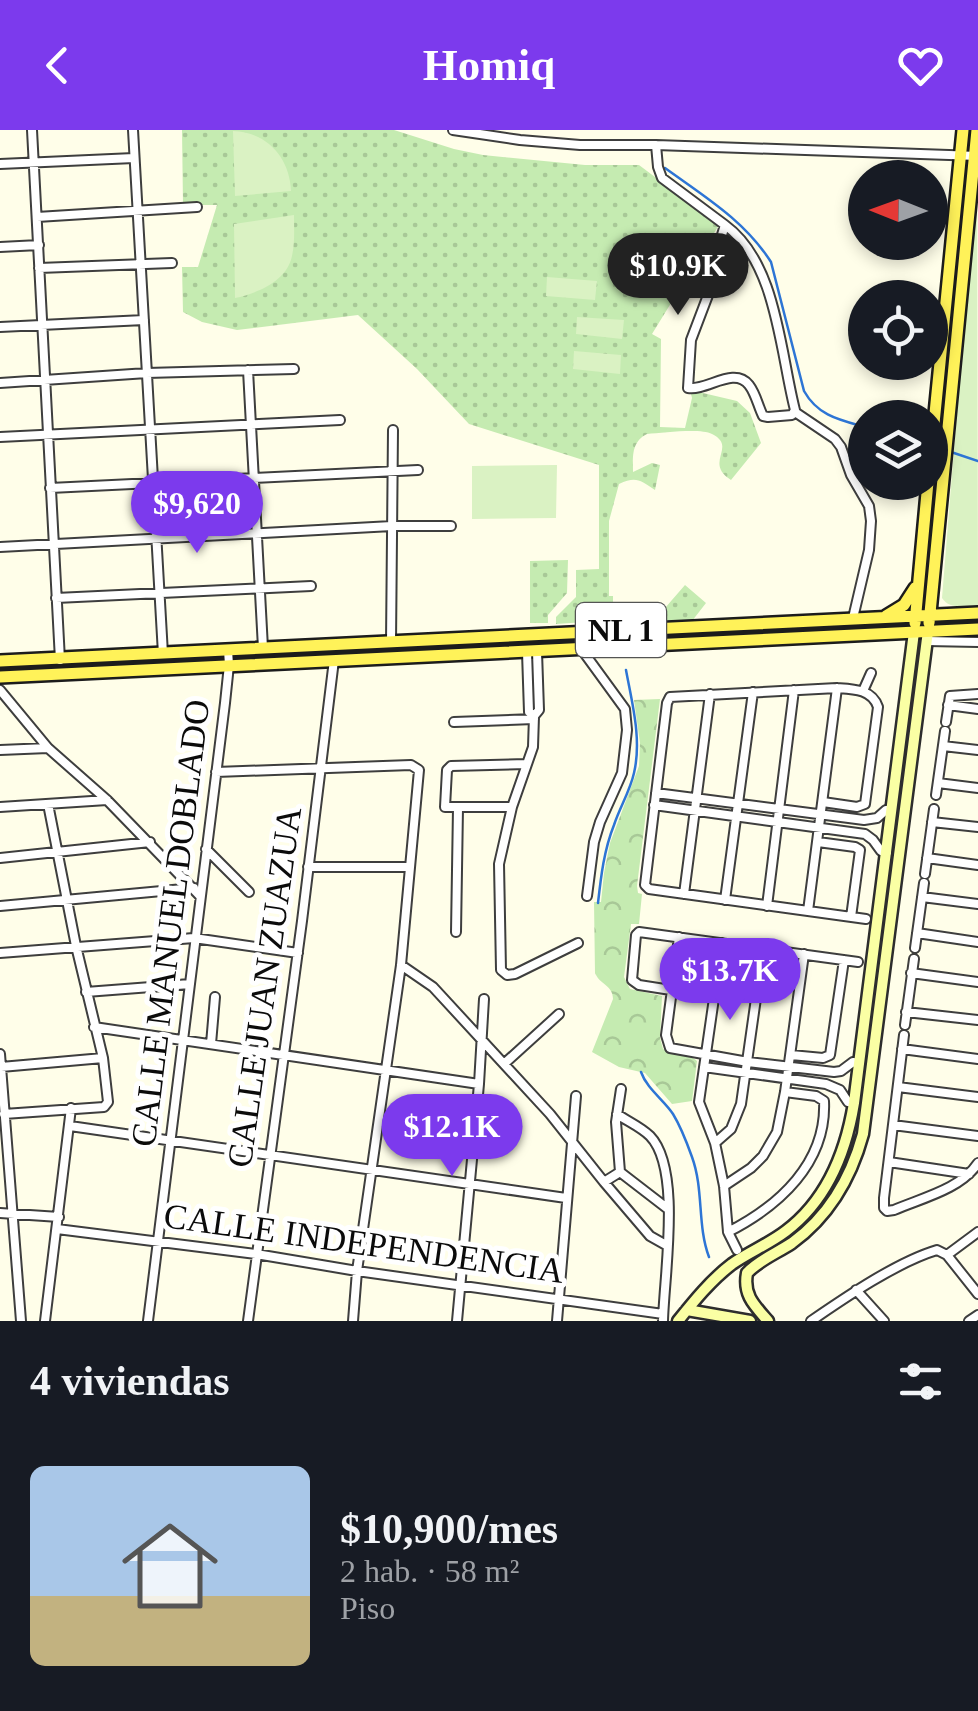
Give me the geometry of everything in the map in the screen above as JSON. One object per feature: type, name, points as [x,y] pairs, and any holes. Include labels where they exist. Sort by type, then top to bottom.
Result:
[{"type":"main road","points":[[964,130],[970,155]]},
{"type":"main road","points":[[943,400],[976,130]]},
{"type":"main road","points":[[678,1321],[736,1256],[788,1230],[818,1198],[839,1162],[848,1135],[914,632],[926,500]]},
{"type":"main road","points":[[746,1273],[809,1228],[840,1192],[858,1155],[928,636],[934,500]]},
{"type":"main road","points":[[882,617],[904,605],[919,580]]},
{"type":"main road","points":[[932,590],[943,607],[971,614]]},
{"type":"main road","name":"NL 1","points":[[0,661],[971,614]]},
{"type":"main road","name":"NL 1","points":[[0,678],[914,632],[928,636],[978,629]]},
{"type":"main road","points":[[904,711],[918,713]]},
{"type":"main road","points":[[891,810],[905,812]]},
{"type":"main road","points":[[886,852],[900,853]]},
{"type":"main road","points":[[858,1063],[872,1064]]},
{"type":"main road","points":[[854,1102],[867,1104]]},
{"type":"main road","points":[[736,1256],[746,1273],[748,1296],[768,1321]]},
{"type":"main road","points":[[687,1310],[750,1321]]},
{"type":"street","points":[[32,130],[60,660]]},
{"type":"street","points":[[133,130],[163,654]]},
{"type":"street","points":[[453,130],[551,143],[970,155]]},
{"type":"street","points":[[656,145],[662,178],[726,225],[756,261],[766,284],[795,412],[835,439],[850,476],[869,506],[869,550],[853,618]]},
{"type":"street","points":[[0,164],[134,158]]},
{"type":"street","points":[[37,217],[196,207]]},
{"type":"street","points":[[726,225],[710,290],[691,340],[688,388],[699,389],[728,378],[740,378],[750,386],[765,417],[795,412]]},
{"type":"street","points":[[0,247],[39,245]]},
{"type":"street","points":[[39,268],[172,263]]},
{"type":"street","points":[[0,327],[144,320]]},
{"type":"street","points":[[0,383],[294,369]]},
{"type":"street","points":[[248,370],[263,648]]},
{"type":"street","points":[[0,437],[340,420]]},
{"type":"street","points":[[391,642],[393,430]]},
{"type":"street","points":[[50,488],[418,470]]},
{"type":"street","points":[[0,547],[451,526]]},
{"type":"street","points":[[56,598],[311,586]]},
{"type":"street","points":[[928,636],[978,642]]},
{"type":"street","name":"CALLE MANUEL DOBLADO","points":[[148,1321],[228,650]]},
{"type":"street","points":[[582,650],[625,709],[628,730],[622,774],[594,842],[587,896]]},
{"type":"street","points":[[532,652],[539,710],[534,718],[535,739],[512,807],[499,864],[501,970],[506,976],[515,974],[578,942]]},
{"type":"street","points":[[532,652],[528,712],[534,718]]},
{"type":"street","name":"CALLE JUAN ZUAZUA","points":[[248,1321],[334,660]]},
{"type":"street","points":[[863,692],[872,672]]},
{"type":"street","points":[[808,911],[837,688]]},
{"type":"street","points":[[823,802],[858,807],[865,804],[878,707],[863,692],[837,688],[668,698],[645,886],[866,919]]},
{"type":"street","points":[[0,690],[48,748],[107,800],[197,892]]},
{"type":"street","points":[[767,906],[794,690]]},
{"type":"street","points":[[726,900],[754,692]]},
{"type":"street","points":[[684,894],[710,694]]},
{"type":"street","points":[[949,700],[978,694]]},
{"type":"street","points":[[528,697],[539,696]]},
{"type":"street","points":[[949,700],[978,709]]},
{"type":"street","points":[[936,795],[949,700]]},
{"type":"street","points":[[454,722],[534,718]]},
{"type":"street","points":[[943,746],[978,750]]},
{"type":"street","points":[[0,750],[48,748]]},
{"type":"street","points":[[512,807],[445,807],[447,770],[451,766],[526,764]]},
{"type":"street","points":[[216,772],[418,767],[401,965],[352,1321]]},
{"type":"street","points":[[938,783],[978,788]]},
{"type":"street","points":[[656,793],[853,819],[877,818]]},
{"type":"street","points":[[0,807],[107,800]]},
{"type":"street","points":[[4,1114],[107,1104],[103,1058],[48,804]]},
{"type":"street","points":[[654,805],[865,834],[886,852]]},
{"type":"street","points":[[456,932],[458,808]]},
{"type":"street","points":[[915,948],[934,809]]},
{"type":"street","points":[[873,840],[872,824],[891,810]]},
{"type":"street","points":[[851,832],[853,819]]},
{"type":"street","points":[[932,822],[978,828]]},
{"type":"street","points":[[0,858],[150,842]]},
{"type":"street","points":[[818,842],[860,850],[852,917]]},
{"type":"street","points":[[206,849],[249,892]]},
{"type":"street","points":[[927,858],[978,864]]},
{"type":"street","points":[[308,867],[408,867]]},
{"type":"street","points":[[0,906],[197,892]]},
{"type":"street","points":[[922,896],[978,904]]},
{"type":"street","points":[[672,990],[634,983],[631,976],[638,932],[858,962]]},
{"type":"street","points":[[917,934],[978,942]]},
{"type":"street","points":[[679,937],[666,1035],[672,1050],[803,1069],[841,1071],[853,1062],[858,1063]]},
{"type":"street","points":[[0,953],[194,938],[298,953]]},
{"type":"street","points":[[722,942],[699,1102],[715,1143],[728,1232],[736,1256]]},
{"type":"street","points":[[715,1143],[736,1121],[763,949]]},
{"type":"street","points":[[724,1186],[752,1168],[773,1142],[780,1122],[804,954]]},
{"type":"street","points":[[914,959],[883,1204],[887,1210],[894,1210],[954,1184],[970,1174],[978,1163]]},
{"type":"street","points":[[791,1055],[830,1055],[844,960]]},
{"type":"street","points":[[401,965],[433,987],[572,1140],[650,1236],[666,1246]]},
{"type":"street","points":[[912,973],[978,982]]},
{"type":"street","points":[[86,992],[190,984]]},
{"type":"street","points":[[211,1044],[216,998]]},
{"type":"street","points":[[458,1321],[484,999]]},
{"type":"street","points":[[906,1012],[978,1020]]},
{"type":"street","points":[[505,1064],[558,1014]]},
{"type":"street","points":[[94,1027],[479,1084]]},
{"type":"street","points":[[902,1050],[978,1059]]},
{"type":"street","points":[[0,1054],[21,1321]]},
{"type":"street","points":[[1,1067],[103,1058]]},
{"type":"street","points":[[704,1067],[832,1085],[848,1102],[854,1102]]},
{"type":"street","points":[[802,1081],[803,1069]]},
{"type":"street","points":[[818,1083],[819,1070]]},
{"type":"street","points":[[840,1090],[841,1071]]},
{"type":"street","points":[[898,1087],[978,1097]]},
{"type":"street","points":[[621,1090],[617,1114],[620,1172],[668,1209]]},
{"type":"street","points":[[728,1232],[783,1196],[817,1144],[824,1101],[816,1096],[785,1092]]},
{"type":"street","points":[[557,1321],[576,1096]]},
{"type":"street","points":[[45,1321],[72,1108]]},
{"type":"street","points":[[617,1114],[649,1135],[668,1178],[663,1318]]},
{"type":"street","points":[[893,1124],[978,1136]]},
{"type":"street","points":[[70,1126],[566,1198]]},
{"type":"street","points":[[889,1162],[970,1174]]},
{"type":"street","points":[[604,1182],[620,1172]]},
{"type":"street","points":[[0,1213],[59,1217]]},
{"type":"street","name":"CALLE INDEPENDENCIA","points":[[57,1229],[256,1254],[663,1318]]},
{"type":"street","points":[[948,1255],[978,1232]]},
{"type":"street","points":[[811,1321],[856,1290],[933,1250],[948,1255],[978,1294]]},
{"type":"street","points":[[856,1290],[884,1321]]},
{"type":"street","points":[[665,1302],[687,1310]]},
{"type":"street","points":[[969,1321],[978,1315]]},
{"type":"green space","points":[[182,130],[394,130],[483,155],[585,165],[639,165],[719,225],[652,334],[661,339],[660,427],[685,428],[692,398],[690,390],[737,401],[750,413],[761,443],[731,480],[720,467],[722,444],[712,434],[681,431],[642,437],[634,450],[633,472],[652,463],[660,465],[655,490],[638,480],[619,484],[609,521],[609,596],[613,596],[610,626],[599,627],[599,621],[556,624],[556,617],[576,597],[576,570],[599,569],[599,465],[469,424],[358,315],[237,330],[202,322],[183,312],[182,267],[198,267],[217,205],[183,205]]},
{"type":"green space","points":[[233,131],[256,136],[274,149],[286,168],[291,191],[235,196]]},
{"type":"green space","points":[[977,165],[978,605],[958,606],[942,598]]},
{"type":"green space","points":[[294,215],[289,265],[278,279],[262,289],[235,298],[234,224]]},
{"type":"green space","points":[[547,277],[597,281],[595,300],[546,296]]},
{"type":"green space","points":[[577,317],[624,320],[622,339],[576,334]]},
{"type":"green space","points":[[574,351],[621,355],[620,374],[573,369]]},
{"type":"green space","points":[[557,465],[556,518],[472,519],[472,466]]},
{"type":"green space","points":[[568,560],[567,593],[548,615],[548,623],[530,623],[530,561]]},
{"type":"green space","points":[[685,585],[706,603],[692,621],[652,623]]},
{"type":"green space","points":[[660,699],[637,886],[642,894],[639,924],[631,924],[624,977],[630,989],[662,996],[663,1049],[697,1061],[692,1101],[672,1104],[645,1073],[619,1067],[592,1052],[613,999],[595,973],[594,902],[601,902],[610,843],[639,766],[634,700]]},
{"type":"waterway","points":[[665,168],[723,210],[771,262],[804,391],[823,412],[848,422]]},
{"type":"waterway","points":[[951,452],[978,461]]},
{"type":"waterway","points":[[598,903],[608,844],[636,760],[635,721],[626,670]]},
{"type":"waterway","points":[[641,1072],[673,1114],[690,1152],[709,1257]]}]
